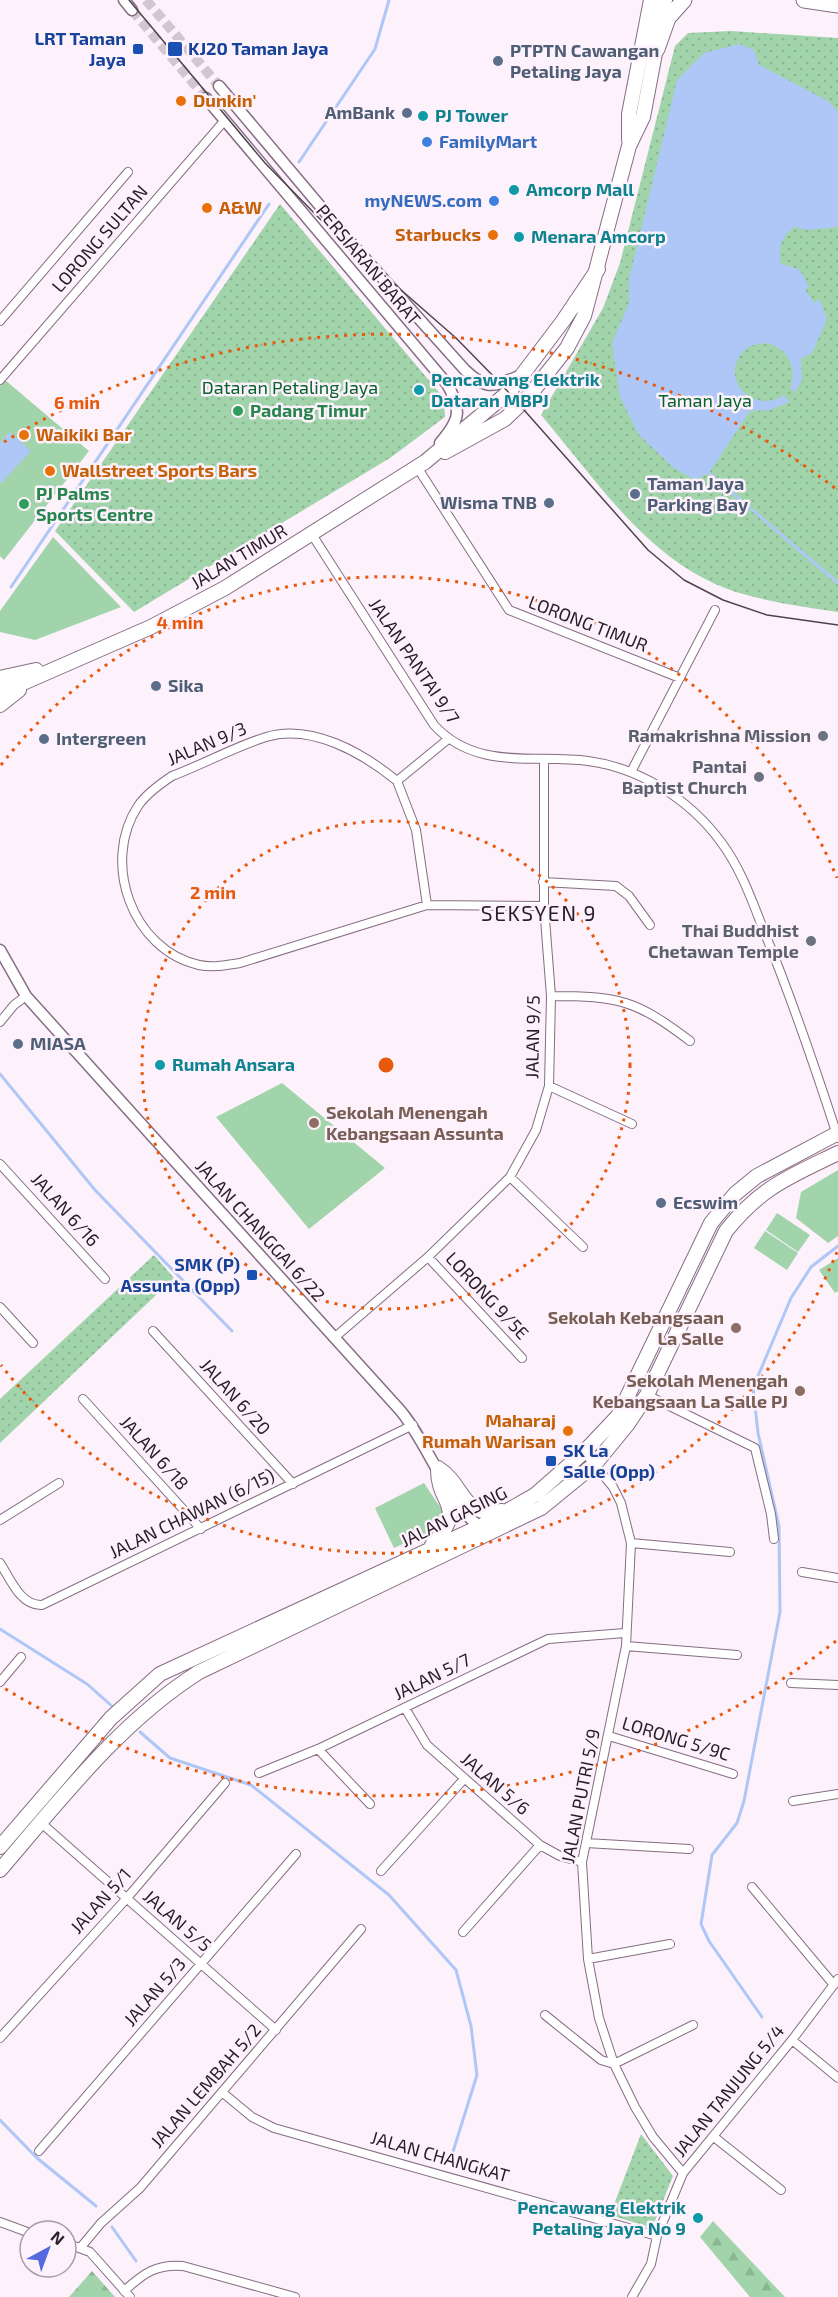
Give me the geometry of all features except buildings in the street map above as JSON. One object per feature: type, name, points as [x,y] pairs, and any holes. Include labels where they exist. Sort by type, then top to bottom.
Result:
[{"type":"highway","points":[[657,49],[668,18],[684,0]]},
{"type":"highway","points":[[804,0],[838,5]]},
{"type":"main road","name":"JALAN TIMUR","points":[[629,146],[629,114],[651,0]]},
{"type":"main road","name":"JALAN TIMUR","points":[[0,693],[193,606],[264,566],[311,533],[421,464],[495,425],[529,396],[567,348],[584,316],[629,146],[643,117],[665,0]]},
{"type":"main road","name":"JALAN TIMUR","points":[[421,464],[494,406],[525,374],[598,268]]},
{"type":"main road","name":"JALAN TIMUR","points":[[0,678],[62,664]]},
{"type":"main road","points":[[0,705],[62,664]]},
{"type":"main road","name":"JALAN GASING","points":[[0,1847],[111,1718],[160,1674],[479,1527],[535,1495],[584,1452],[618,1416],[711,1223],[735,1194],[757,1176],[838,1135]]},
{"type":"main road","name":"JALAN GASING","points":[[0,1869],[122,1733],[164,1695],[199,1672],[541,1508],[595,1464],[627,1425],[647,1395],[726,1231],[743,1209],[768,1188],[838,1153]]},
{"type":"main road","points":[[438,1468],[451,1477],[466,1503],[473,1509],[491,1513],[513,1509]]},
{"type":"main road","points":[[427,1551],[448,1527],[450,1519],[449,1502],[438,1481],[438,1468]]},
{"type":"street","points":[[124,0],[132,10]]},
{"type":"street","name":"PERSIARAN BARAT","points":[[219,86],[352,244],[450,356],[472,377],[482,385],[491,386],[525,374]]},
{"type":"street","name":"PERSIARAN BARAT","points":[[206,98],[447,384],[456,403],[457,418],[454,427],[421,464]]},
{"type":"street","name":"LORONG SULTAN","points":[[0,380],[225,120]]},
{"type":"street","name":"LORONG SULTAN","points":[[0,321],[128,172]]},
{"type":"street","name":"LORONG TIMUR","points":[[421,464],[509,610],[680,678]]},
{"type":"street","name":"JALAN PANTAI 9/7","points":[[311,533],[434,725],[447,740],[478,753],[507,759],[589,761],[632,772],[672,794],[704,821],[730,855],[745,883],[782,976],[838,1135]]},
{"type":"street","points":[[632,772],[715,610]]},
{"type":"street","name":"JALAN 9/3","points":[[397,781],[383,769],[335,743],[296,734],[267,736],[172,776],[153,790],[138,806],[129,826],[122,852],[123,877],[133,910],[154,939],[183,959],[216,966],[240,963],[427,905],[544,906]]},
{"type":"street","points":[[427,905],[416,830],[397,781],[447,740]]},
{"type":"street","name":"JALAN 9/5","points":[[334,1338],[428,1257],[510,1177],[536,1130],[549,1086],[551,996],[543,882],[544,760]]},
{"type":"street","points":[[543,882],[616,886],[625,892],[650,925]]},
{"type":"street","name":"JALAN CHANGGAI 6/22","points":[[0,950],[26,996],[413,1425],[458,1505],[479,1527],[494,1532]]},
{"type":"street","points":[[0,1022],[14,1005],[26,996]]},
{"type":"street","points":[[551,996],[597,996],[628,1002],[656,1015],[690,1041]]},
{"type":"street","points":[[549,1086],[632,1124]]},
{"type":"street","name":"JALAN 6/16","points":[[0,1164],[105,1279]]},
{"type":"street","points":[[510,1177],[583,1247]]},
{"type":"street","name":"LORONG 9/5E","points":[[428,1257],[522,1358]]},
{"type":"street","points":[[0,1307],[33,1343]]},
{"type":"street","name":"JALAN 6/20","points":[[153,1331],[293,1484]]},
{"type":"street","points":[[647,1395],[755,1448],[771,1514],[774,1539]]},
{"type":"street","name":"JALAN 6/18","points":[[83,1399],[201,1529]]},
{"type":"street","name":"JALAN CHAWAN (6/15)","points":[[0,1563],[28,1603],[42,1605],[413,1425]]},
{"type":"street","name":"JALAN PUTRI 5/9","points":[[584,1452],[617,1495],[631,1543],[626,1646],[582,1862],[588,1959],[599,2018],[614,2064],[653,2137],[683,2173]]},
{"type":"street","points":[[0,1520],[59,1483]]},
{"type":"street","points":[[631,1543],[730,1552]]},
{"type":"street","points":[[801,1572],[838,1578]]},
{"type":"street","name":"JALAN 5/7","points":[[259,1773],[318,1749],[549,1640],[625,1633]]},
{"type":"street","points":[[626,1646],[737,1655]]},
{"type":"street","points":[[0,1682],[21,1657]]},
{"type":"street","points":[[790,1683],[838,1685]]},
{"type":"street","name":"JALAN 5/6","points":[[405,1708],[427,1745],[464,1779],[540,1845],[550,1851],[582,1862]]},
{"type":"street","name":"LORONG 5/9C","points":[[609,1736],[733,1774]]},
{"type":"street","points":[[318,1749],[370,1804]]},
{"type":"street","points":[[381,1871],[464,1779]]},
{"type":"street","name":"JALAN 5/1","points":[[0,2038],[127,1898],[225,1783]]},
{"type":"street","points":[[793,1801],[838,1794]]},
{"type":"street","name":"JALAN 5/5","points":[[30,1813],[276,2030]]},
{"type":"street","points":[[586,1843],[689,1850]]},
{"type":"street","points":[[463,1932],[540,1845]]},
{"type":"street","name":"JALAN 5/3","points":[[39,2151],[296,1854]]},
{"type":"street","points":[[752,1887],[836,1982]]},
{"type":"street","name":"JALAN LEMBAH 5/2","points":[[81,2247],[101,2223],[140,2188],[224,2093],[361,1929]]},
{"type":"street","points":[[588,1959],[669,1944]]},
{"type":"street","name":"JALAN TANJUNG 5/4","points":[[632,2297],[651,2264],[657,2236],[683,2173],[792,2040],[836,1982]]},
{"type":"street","points":[[545,2015],[601,2060],[614,2064],[693,2025]]},
{"type":"street","points":[[792,2040],[838,2078]]},
{"type":"street","name":"JALAN CHANGKAT","points":[[224,2093],[252,2117],[274,2128],[657,2236]]},
{"type":"street","points":[[714,2137],[781,2190]]},
{"type":"street","points":[[0,2222],[18,2229]]},
{"type":"street","points":[[78,2246],[90,2252],[127,2294],[148,2271],[166,2265],[183,2266],[295,2297]]},
{"type":"green space","name":"Taman Jaya","points":[[731,31],[838,38],[838,612],[743,594],[711,582],[682,565],[630,521],[541,415],[603,308],[620,263],[675,46],[688,33]]},
{"type":"green space","name":"Dataran Petaling Jaya","points":[[280,204],[444,398],[445,417],[390,458],[134,612],[55,531]]},
{"type":"green space","name":"PJ Palms Sports Centre","points":[[5,380],[89,451],[4,560],[0,556],[0,386]]},
{"type":"green space","points":[[53,537],[121,607],[35,640],[0,632],[0,611]]},
{"type":"green space","points":[[282,1083],[385,1168],[309,1229],[216,1117]]},
{"type":"green space","points":[[838,1170],[838,1236],[828,1243],[796,1218],[801,1192]]},
{"type":"green space","points":[[777,1213],[810,1235],[798,1252],[766,1230]]},
{"type":"green space","points":[[765,1231],[798,1253],[787,1270],[754,1248]]},
{"type":"green space","points":[[154,1255],[174,1278],[0,1443],[0,1399]]},
{"type":"green space","points":[[838,1258],[838,1291],[835,1293],[819,1270]]},
{"type":"green space","points":[[424,1483],[444,1513],[442,1526],[394,1548],[375,1508]]},
{"type":"green space","points":[[641,2134],[673,2176],[652,2228],[610,2215]]},
{"type":"green space","points":[[713,2221],[785,2297],[750,2297],[700,2237]]},
{"type":"green space","points":[[92,2271],[115,2297],[69,2297]]},
{"type":"water","points":[[739,44],[754,50],[759,65],[828,101],[838,111],[838,227],[808,230],[794,227],[781,244],[781,264],[799,269],[809,286],[805,290],[815,303],[819,299],[827,319],[812,353],[801,359],[802,380],[795,392],[790,388],[793,376],[791,365],[787,356],[780,349],[762,343],[743,352],[737,362],[735,373],[742,391],[761,401],[772,400],[784,395],[789,402],[770,410],[750,411],[709,473],[695,480],[674,468],[639,435],[620,397],[612,343],[629,303],[629,280],[677,80],[704,53]]},
{"type":"water","points":[[10,432],[31,451],[0,484],[0,443]]},
{"type":"waterway","points":[[299,162],[375,49],[389,0]]},
{"type":"waterway","points":[[11,587],[269,204]]},
{"type":"waterway","points":[[709,473],[838,583]]},
{"type":"waterway","points":[[0,1074],[95,1190],[232,1331]]},
{"type":"waterway","points":[[762,2017],[709,1941],[701,1924],[712,1855],[737,1823],[744,1801],[780,1612],[779,1526],[758,1433],[753,1388],[791,1298],[811,1267],[838,1246]]},
{"type":"waterway","points":[[0,1629],[87,1684],[113,1707]]},
{"type":"waterway","points":[[140,1732],[170,1758],[251,1785],[389,1895],[456,1970],[471,2026],[477,2075],[451,2158]]},
{"type":"waterway","points":[[0,2120],[37,2158],[96,2206]]},
{"type":"waterway","points":[[112,2227],[136,2261]]},
{"type":"tunnel","points":[[146,0],[219,86]]},
{"type":"tunnel","points":[[132,10],[206,98]]},
{"type":"tram line","points":[[129,0],[265,163],[321,220],[456,338],[501,384],[648,550],[684,580],[723,600],[767,615],[838,625]]},
{"type":"place","name":"LRT Taman Jaya","points":[[138,49]]},
{"type":"place","name":"KJ20 Taman Jaya","points":[[175,49]]},
{"type":"place","name":"PTPTN Cawangan Petaling Jaya","points":[[498,61]]},
{"type":"place","name":"Dunkin'","points":[[181,101]]},
{"type":"place","name":"AmBank","points":[[407,113]]},
{"type":"place","name":"PJ Tower","points":[[423,116]]},
{"type":"place","name":"FamilyMart","points":[[427,142]]},
{"type":"place","name":"Amcorp Mall","points":[[514,190]]},
{"type":"place","name":"myNEWS.com","points":[[494,201]]},
{"type":"place","name":"A&W","points":[[207,208]]},
{"type":"place","name":"Starbucks","points":[[493,235]]},
{"type":"place","name":"Menara Amcorp","points":[[519,237]]},
{"type":"place","name":"Pencawang Elektrik Dataran MBPJ","points":[[419,390]]},
{"type":"place","name":"Padang Timur","points":[[238,411]]},
{"type":"place","name":"Waikiki Bar","points":[[24,435]]},
{"type":"place","name":"Wallstreet Sports Bars","points":[[50,471]]},
{"type":"place","name":"Taman Jaya Parking Bay","points":[[635,494]]},
{"type":"place","name":"Wisma TNB","points":[[549,503]]},
{"type":"place","name":"PJ Palms Sports Centre","points":[[24,504]]},
{"type":"place","name":"Sika","points":[[156,686]]},
{"type":"place","name":"Ramakrishna Mission","points":[[823,736]]},
{"type":"place","name":"Intergreen","points":[[44,739]]},
{"type":"place","name":"Pantai Baptist Church","points":[[759,777]]},
{"type":"place","name":"Thai Buddhist Chetawan Temple","points":[[811,941]]},
{"type":"place","name":"MIASA","points":[[18,1044]]},
{"type":"place","name":"Rumah Ansara","points":[[160,1065]]},
{"type":"place","name":"Sekolah Menengah Kebangsaan Assunta","points":[[314,1123]]},
{"type":"place","name":"Ecswim","points":[[661,1203]]},
{"type":"place","name":"SMK (P) Assunta (Opp)","points":[[252,1275]]},
{"type":"place","name":"Sekolah Kebangsaan La Salle","points":[[736,1328]]},
{"type":"place","name":"Sekolah Menengah Kebangsaan La Salle PJ","points":[[800,1391]]},
{"type":"place","name":"Maharaj Rumah Warisan","points":[[568,1431]]},
{"type":"place","name":"SK La Salle (Opp)","points":[[551,1461]]},
{"type":"place","name":"Pencawang Elektrik Petaling Jaya No 9","points":[[698,2218]]},
{"type":"district","name":"SEKSYEN 9","points":[[539,914]]}]
